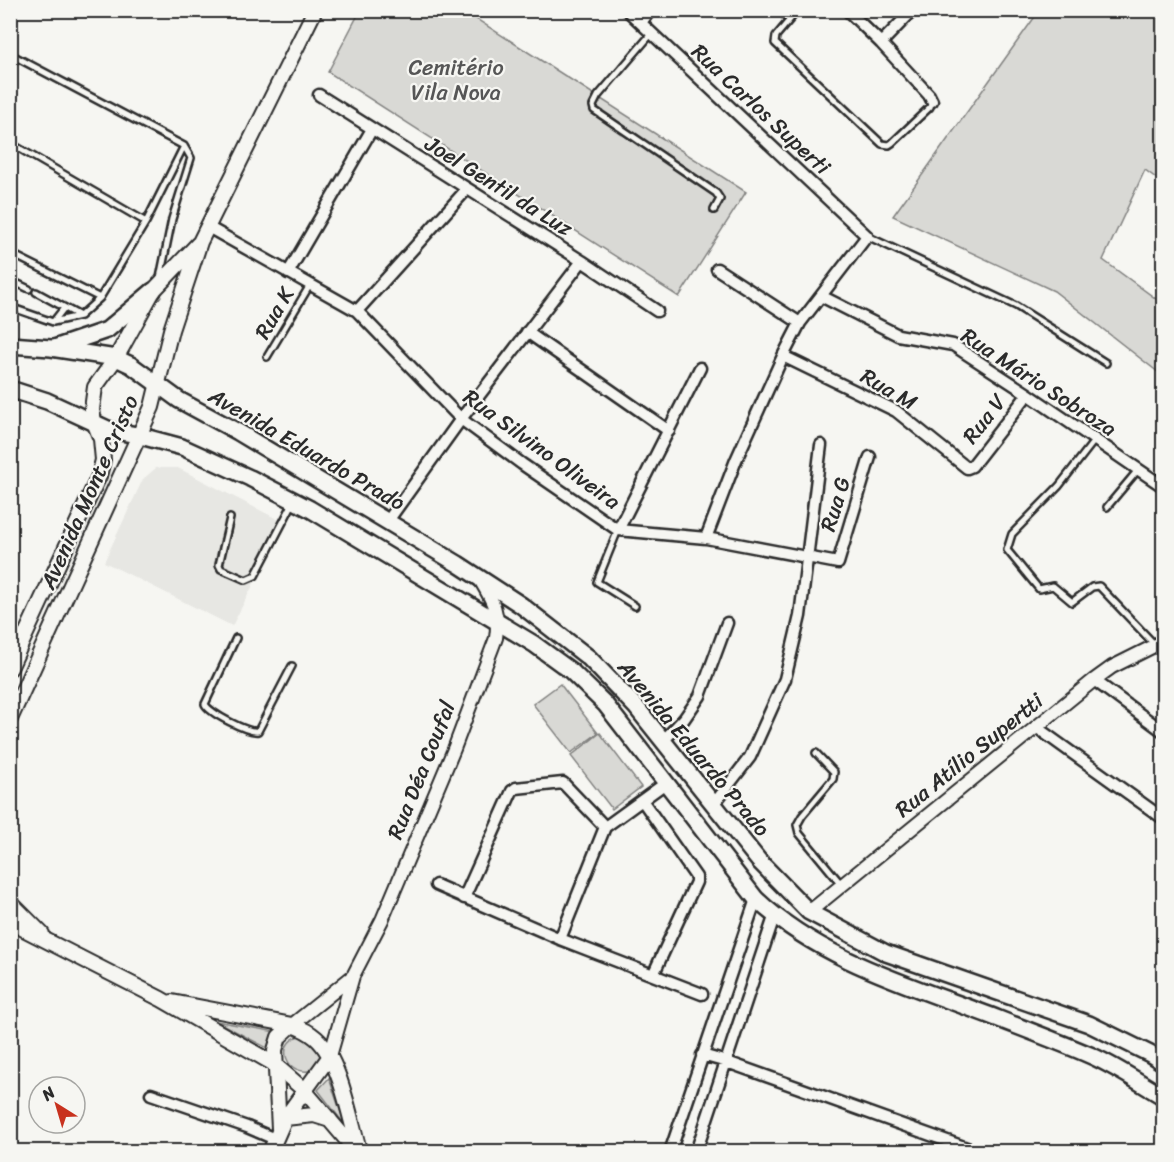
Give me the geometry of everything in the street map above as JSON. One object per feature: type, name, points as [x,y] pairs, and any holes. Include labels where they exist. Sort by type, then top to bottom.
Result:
[{"type":"main road","name":"Avenida Monte Cristo","points":[[10,719],[127,465],[137,435],[152,407],[156,383],[200,242],[315,10]]},
{"type":"main road","name":"Avenida Monte Cristo","points":[[10,668],[99,476],[103,460],[101,439],[94,422],[92,409],[95,387],[116,358],[156,287],[200,242]]},
{"type":"main road","points":[[51,348],[106,330],[156,287]]},
{"type":"main road","name":"Avenida Eduardo Prado","points":[[10,345],[51,348],[116,358],[131,365],[179,400],[238,432],[521,605],[589,658],[636,707],[759,861],[809,912],[886,953],[1089,1024],[1164,1063]]},
{"type":"main road","name":"Avenida Eduardo Prado","points":[[10,389],[47,401],[110,430],[182,447],[250,478],[294,500],[498,621],[534,644],[579,679],[605,704],[756,899],[774,917],[882,976],[999,1019],[1099,1060],[1164,1097]]},
{"type":"main road","points":[[10,902],[54,946]]},
{"type":"main road","points":[[10,922],[161,999],[274,1064],[304,1090],[358,1152]]},
{"type":"main road","points":[[10,930],[54,946]]},
{"type":"main road","points":[[161,999],[292,1025],[318,1039],[330,1056],[358,1152]]},
{"type":"main road","name":"Rua Déa Coufal","points":[[277,1134],[274,1050],[279,1037],[292,1025]]},
{"type":"main road","points":[[1099,1060],[1111,1035]]},
{"type":"main road","name":"Rua Déa Coufal","points":[[277,1134],[304,1090],[330,1056]]},
{"type":"main road","points":[[277,1134],[314,1115],[332,1121]]},
{"type":"street","name":"Rua Carlos Superti","points":[[627,10],[867,236]]},
{"type":"street","points":[[641,23],[650,10]]},
{"type":"street","points":[[847,10],[881,43],[932,101]]},
{"type":"street","points":[[881,43],[913,10]]},
{"type":"street","name":"Joel Gentil da Luz","points":[[318,95],[582,261],[657,311]]},
{"type":"street","points":[[288,273],[372,129]]},
{"type":"street","points":[[357,311],[467,189]]},
{"type":"street","name":"Rua Silvino Oliveira","points":[[208,227],[357,311],[461,419],[618,530],[706,538],[838,563]]},
{"type":"street","points":[[706,538],[736,460],[800,323],[867,236]]},
{"type":"street","points":[[387,522],[461,419],[582,261]]},
{"type":"street","points":[[717,269],[800,323]]},
{"type":"street","name":"Rua Mário Sobroza","points":[[821,297],[898,335],[953,345],[1029,394],[1164,488]]},
{"type":"street","points":[[527,332],[669,431]]},
{"type":"street","name":"Rua M","points":[[783,356],[896,411],[969,468]]},
{"type":"street","points":[[618,530],[700,368]]},
{"type":"street","name":"Rua V","points":[[969,468],[1029,394]]},
{"type":"street","points":[[713,805],[750,757],[785,679],[800,616],[821,445]]},
{"type":"street","name":"Rua G","points":[[838,563],[870,457]]},
{"type":"street","points":[[478,577],[492,601],[498,621]]},
{"type":"street","name":"Rua Déa Coufal","points":[[330,1056],[353,976],[382,920],[454,749],[496,638],[498,621]]},
{"type":"street","points":[[663,741],[684,719],[700,696],[727,623]]},
{"type":"street","name":"Rua Atílio Supertti","points":[[809,912],[1094,680],[1112,667],[1159,643]]},
{"type":"street","points":[[1094,680],[1164,732]]},
{"type":"street","points":[[1036,727],[1164,819]]},
{"type":"street","points":[[560,939],[605,827],[667,782]]},
{"type":"street","points":[[464,898],[512,791],[516,788],[563,783],[605,827]]},
{"type":"street","points":[[645,798],[696,877],[696,882],[654,975]]},
{"type":"street","points":[[436,885],[560,939],[702,994]]},
{"type":"street","points":[[670,1152],[756,899]]},
{"type":"street","points":[[696,1152],[774,917]]},
{"type":"street","name":"Rua Déa Coufal","points":[[292,1025],[353,976]]},
{"type":"street","points":[[702,1056],[727,1062],[978,1152]]},
{"type":"street","points":[[151,1094],[247,1127],[277,1134]]},
{"type":"lane","points":[[779,10],[789,19]]},
{"type":"lane","points":[[798,10],[776,36],[775,43],[882,144],[892,143],[930,107],[932,101]]},
{"type":"lane","points":[[652,33],[598,96],[593,106],[594,110],[716,193],[720,199],[714,210]]},
{"type":"lane","points":[[10,54],[184,146],[191,158],[172,219],[156,287]]},
{"type":"lane","points":[[10,143],[146,222]]},
{"type":"lane","points":[[10,307],[52,322],[80,316],[100,298],[146,222],[184,146]]},
{"type":"lane","points":[[867,236],[1016,306],[1106,363]]},
{"type":"lane","points":[[10,253],[100,298]]},
{"type":"lane","points":[[10,280],[29,289]]},
{"type":"lane","name":"Rua K","points":[[267,357],[310,285]]},
{"type":"lane","points":[[36,292],[80,316]]},
{"type":"lane","points":[[52,322],[63,308]]},
{"type":"lane","points":[[1095,441],[1059,486],[1012,534],[1007,550],[1039,589],[1053,586],[1072,602],[1092,587],[1099,586],[1159,643]]},
{"type":"lane","points":[[1107,507],[1138,470]]},
{"type":"lane","points":[[230,518],[219,566],[246,580],[251,579],[255,576],[294,500]]},
{"type":"lane","points":[[618,530],[597,582],[635,606]]},
{"type":"lane","points":[[236,638],[206,700],[205,704],[209,711],[251,731],[258,731],[292,666]]},
{"type":"lane","points":[[816,753],[834,772],[833,779],[797,825],[799,833],[842,884]]},
{"type":"shaded area","points":[[156,468],[178,468],[285,523],[232,626],[104,562],[143,479]]},
{"type":"green space","name":"Cemitério Vila Nova","points":[[360,11],[464,11],[746,192],[679,297],[328,72]]},
{"type":"green space","points":[[1039,11],[1163,11],[1163,183],[1145,170],[1103,260],[1163,304],[1163,376],[1054,291],[893,216]]},
{"type":"green space","points":[[560,684],[598,733],[571,753],[533,704]]},
{"type":"green space","points":[[600,733],[641,787],[612,809],[571,756]]},
{"type":"green space","points":[[216,1021],[276,1032],[269,1049]]},
{"type":"green space","points":[[299,1036],[313,1044],[322,1057],[313,1070],[296,1069],[287,1059],[287,1046],[291,1040]]},
{"type":"green space","points":[[329,1078],[345,1125],[318,1090]]}]
